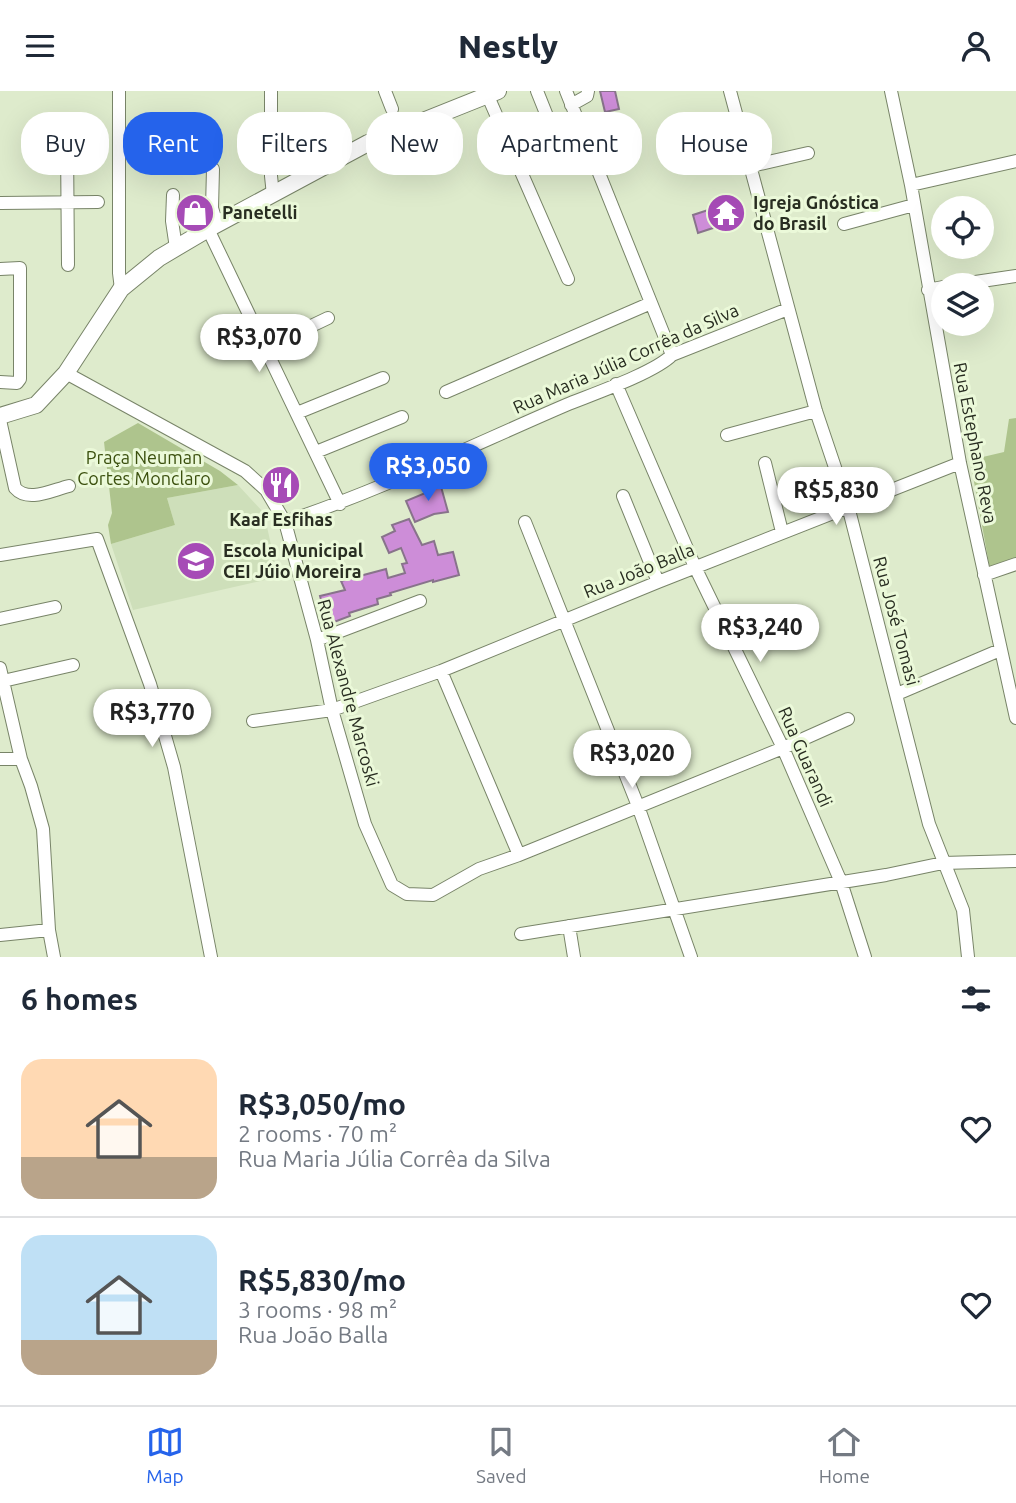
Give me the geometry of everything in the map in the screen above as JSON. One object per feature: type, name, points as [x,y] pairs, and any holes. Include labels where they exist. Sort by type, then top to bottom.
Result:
[{"type":"main road","points":[[0,418],[36,405],[66,373],[121,289],[159,258],[368,143],[494,92]]},
{"type":"street","points":[[119,91],[118,273],[121,289]]},
{"type":"street","points":[[271,91],[273,195]]},
{"type":"street","points":[[385,91],[392,110]]},
{"type":"street","points":[[537,91],[545,112]]},
{"type":"street","points":[[566,91],[574,112]]},
{"type":"street","points":[[571,105],[587,96],[588,91]]},
{"type":"street","name":"Rua José Tomasi","points":[[730,91],[736,112]]},
{"type":"street","name":"Rua Estephano Reva","points":[[891,91],[911,185],[960,463],[1016,717]]},
{"type":"street","points":[[494,92],[568,279]]},
{"type":"street","points":[[772,161],[808,152]]},
{"type":"street","points":[[911,185],[1016,161]]},
{"type":"street","points":[[68,175],[68,265]]},
{"type":"street","points":[[213,175],[213,227],[265,348],[340,504]]},
{"type":"street","points":[[599,175],[672,355]]},
{"type":"street","name":"Rua José Tomasi","points":[[753,175],[816,411],[848,506],[929,824],[963,910],[968,957]]},
{"type":"street","points":[[173,195],[176,248]]},
{"type":"street","points":[[0,203],[98,202]]},
{"type":"street","points":[[844,224],[914,205]]},
{"type":"street","points":[[0,268],[20,268],[20,379],[17,383],[0,382]]},
{"type":"street","points":[[994,279],[1016,276]]},
{"type":"street","points":[[446,393],[651,303]]},
{"type":"street","name":"Rua Maria Júlia Corrêa da Silva","points":[[285,522],[340,504],[616,384],[664,362],[672,355],[788,309]]},
{"type":"street","points":[[265,348],[328,318]]},
{"type":"street","name":"Rua Alexandre Marcoski","points":[[66,373],[245,471],[266,490],[285,522],[317,640],[332,710],[365,824],[392,885],[407,894],[433,895],[460,882],[478,869],[519,855]]},
{"type":"street","points":[[297,413],[383,378]]},
{"type":"street","name":"Rua Guarandi","points":[[616,384],[695,567],[783,748],[841,881],[865,957]]},
{"type":"street","points":[[727,435],[816,411]]},
{"type":"street","points":[[316,452],[402,417]]},
{"type":"street","points":[[0,418],[15,488],[20,494],[28,496],[69,486]]},
{"type":"street","points":[[765,463],[782,533]]},
{"type":"street","name":"Rua João Balla","points":[[253,722],[332,710],[441,671],[960,463]]},
{"type":"street","points":[[623,496],[658,582]]},
{"type":"street","points":[[525,522],[638,806],[691,957]]},
{"type":"street","points":[[0,555],[97,539],[150,684],[174,767],[211,957]]},
{"type":"street","points":[[985,575],[1016,564]]},
{"type":"street","points":[[317,640],[420,601]]},
{"type":"street","points":[[0,619],[55,607]]},
{"type":"street","points":[[897,695],[1000,650]]},
{"type":"street","points":[[54,957],[49,930],[43,829],[4,703],[1,674],[73,665]]},
{"type":"street","points":[[441,671],[519,855],[848,719]]},
{"type":"street","points":[[0,759],[21,759]]},
{"type":"street","points":[[521,934],[943,863],[1016,861]]},
{"type":"street","points":[[569,926],[574,957]]},
{"type":"street","points":[[0,936],[49,930]]},
{"type":"shaded area","name":"Escola Municipal CEI Júio Moreira","points":[[238,485],[264,513],[278,577],[133,610],[111,544],[175,525],[167,498]]},
{"type":"green space","points":[[1016,418],[1016,561],[990,569],[970,460],[1004,452],[1009,419]]},
{"type":"green space","name":"Praça Neuman Cortes Monclaro","points":[[138,423],[220,471],[238,485],[167,498],[175,525],[111,544],[108,525],[112,513],[104,442]]},
{"type":"building","points":[[600,91],[615,91],[619,109],[605,112]]},
{"type":"building","points":[[708,210],[713,228],[698,233],[693,215]]},
{"type":"building","points":[[440,483],[448,512],[434,514],[415,522],[406,501],[428,492],[427,486]]},
{"type":"building","points":[[409,519],[422,545],[434,541],[438,555],[453,552],[459,575],[390,593],[391,595],[377,599],[378,604],[349,613],[350,616],[334,622],[327,606],[323,607],[320,596],[345,590],[341,581],[386,569],[388,578],[405,573],[402,564],[407,563],[401,548],[389,553],[382,537],[395,531],[392,525]]},
{"type":"place","name":"Panetelli","points":[[195,213]]},
{"type":"place","name":"Igreja Gnóstica do Brasil","points":[[726,213]]},
{"type":"place","name":"Kaaf Esfihas","points":[[281,485]]},
{"type":"place","name":"Escola Municipal CEI Júio Moreira","points":[[196,561]]}]
